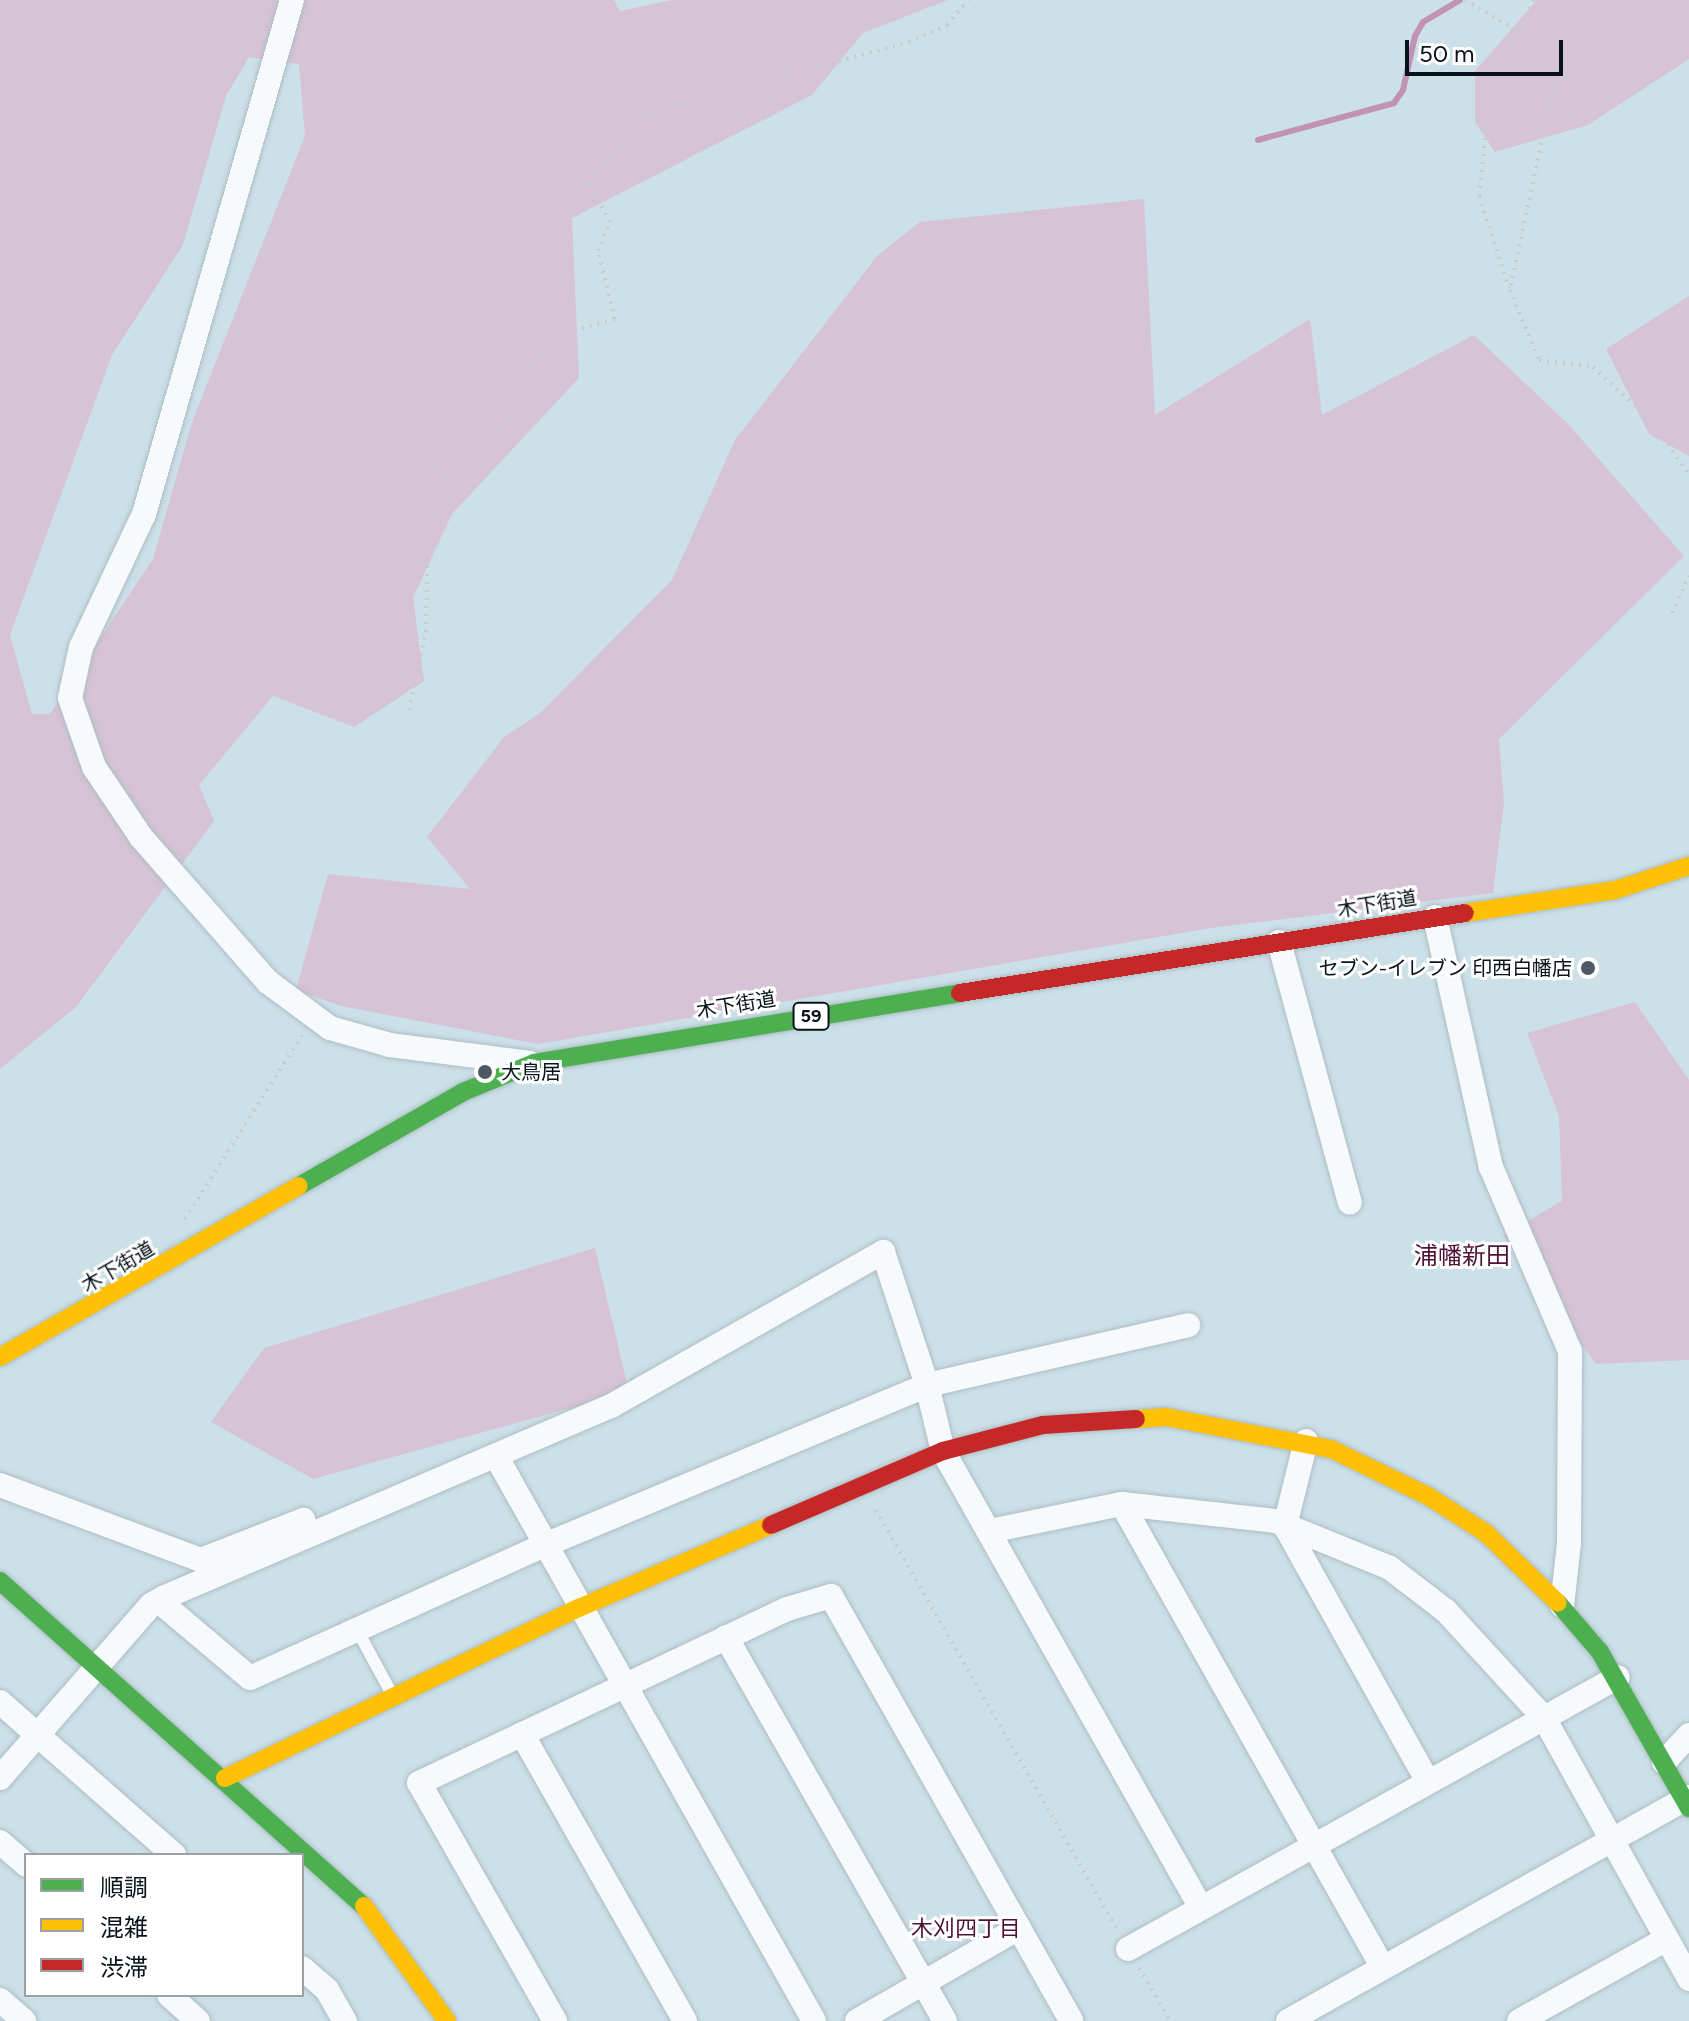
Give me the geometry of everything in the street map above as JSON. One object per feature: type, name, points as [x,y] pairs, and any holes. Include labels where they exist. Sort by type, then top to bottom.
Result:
[{"type":"street","points":[[292,0],[144,514],[81,647],[70,698],[94,767],[141,837],[268,982],[330,1028],[390,1045],[534,1063]]},
{"type":"street","name":"木下街道","points":[[0,1357],[463,1092],[534,1063],[593,1050],[1615,890],[1689,866]]},
{"type":"street","points":[[1435,917],[1491,1167],[1570,1351],[1569,1543],[1562,1606]]},
{"type":"street","points":[[1279,942],[1350,1203]]},
{"type":"street","points":[[0,1778],[159,1601],[588,1416],[883,1252],[927,1385],[943,1451],[1201,1908]]},
{"type":"street","points":[[159,1601],[250,1678],[545,1545],[927,1385],[1188,1325]]},
{"type":"street","points":[[0,1485],[201,1560],[519,1431],[575,1411],[588,1416]]},
{"type":"street","points":[[225,1778],[579,1608],[943,1451],[1043,1425],[1108,1418],[1166,1417],[1306,1441],[1428,1496],[1486,1533],[1562,1606],[1618,1677],[1687,1802],[1612,1840],[1288,2021]]},
{"type":"street","points":[[1306,1441],[1285,1526],[1428,1782]]},
{"type":"street","points":[[496,1456],[814,2021]]},
{"type":"street","points":[[990,1531],[1122,1504],[1285,1526],[1390,1568],[1446,1611],[1544,1718],[1689,1979]]},
{"type":"street","points":[[1122,1504],[1383,1968]]},
{"type":"street","points":[[0,1581],[350,1891],[382,1926],[447,2021]]},
{"type":"street","points":[[555,2021],[419,1783],[787,1609],[831,1596],[1071,2021]]},
{"type":"street","points":[[726,1637],[945,2021]]},
{"type":"street","points":[[1128,1949],[1618,1677]]},
{"type":"street","points":[[0,1702],[172,1853]]},
{"type":"street","points":[[522,1734],[685,2021]]},
{"type":"street","points":[[1664,1762],[1689,1735]]},
{"type":"street","points":[[0,1842],[24,1863]]},
{"type":"street","points":[[857,2021],[1019,1928]]},
{"type":"street","points":[[1519,2021],[1667,1939]]},
{"type":"street","points":[[304,1970],[327,1990],[345,2021]]},
{"type":"street","points":[[171,1997],[198,2021]]},
{"type":"street","points":[[0,2000],[24,2021]]},
{"type":"lane","points":[[357,1630],[393,1696]]},
{"type":"path","points":[[409,710],[426,632],[428,495],[508,418],[551,336],[615,319],[598,251],[610,222],[589,183],[646,114],[909,42],[947,25],[968,0]]},
{"type":"path","points":[[1465,0],[1518,31]]},
{"type":"path","points":[[1534,0],[1518,31],[1487,122],[1479,196],[1510,290],[1539,360],[1593,367],[1649,418],[1689,474]]},
{"type":"path","points":[[1510,290],[1553,88],[1619,16],[1655,2],[1689,44]]},
{"type":"path","points":[[1672,613],[1689,576]]},
{"type":"path","points":[[195,1248],[183,1215],[314,1017]]},
{"type":"path","points":[[863,1487],[1170,2021]]},
{"type":"shaded area","points":[[0,0],[614,0],[620,11],[672,0],[948,0],[863,33],[812,95],[572,218],[579,378],[452,514],[413,598],[424,681],[354,727],[273,696],[199,785],[214,821],[76,1007],[0,1069]],"holes":[[[249,57],[299,64],[305,136],[192,422],[153,559],[50,714],[32,714],[10,635],[112,355],[183,245],[226,96]]]},
{"type":"shaded area","points":[[1537,0],[1689,0],[1689,59],[1588,125],[1495,152],[1475,122],[1475,71]]},
{"type":"shaded area","points":[[1144,199],[1155,415],[1310,319],[1322,415],[1474,335],[1569,425],[1684,556],[1499,739],[1504,802],[1493,893],[1211,928],[538,1044],[341,1006],[296,990],[328,874],[470,889],[427,837],[504,737],[540,713],[672,580],[735,440],[878,255],[920,222]]},
{"type":"shaded area","points":[[1689,296],[1689,456],[1649,434],[1606,349]]},
{"type":"shaded area","points":[[1635,1002],[1689,1080],[1689,1360],[1596,1364],[1503,1235],[1562,1201],[1559,1116],[1527,1033]]},
{"type":"shaded area","points":[[595,1248],[629,1392],[313,1479],[211,1422],[264,1348]]},
{"type":"waterway","points":[[1258,140],[1394,103],[1403,90],[1415,36],[1423,22],[1460,0]]},
{"type":"traffic: fast","points":[[299,1186],[463,1092],[534,1063],[960,993]]},
{"type":"traffic: fast","points":[[0,1581],[364,1906]]},
{"type":"traffic: fast","points":[[1558,1603],[1600,1652],[1689,1808]]},
{"type":"traffic: slow","points":[[1465,913],[1615,890],[1689,866]]},
{"type":"traffic: slow","points":[[0,1357],[299,1186]]},
{"type":"traffic: slow","points":[[1136,1419],[1166,1417],[1331,1449],[1428,1496],[1486,1533],[1558,1603]]},
{"type":"traffic: slow","points":[[225,1778],[579,1608],[771,1525]]},
{"type":"traffic: slow","points":[[364,1906],[447,2021]]},
{"type":"traffic: jam","points":[[960,993],[1465,913]]},
{"type":"traffic: jam","points":[[771,1525],[943,1451],[1043,1425],[1136,1419]]},
{"type":"place","name":"セブン-イレブン 印西白幡店","points":[[1588,968]]},
{"type":"place","name":"大鳥居","points":[[485,1072]]},
{"type":"district","name":"浦幡新田","points":[[1462,1256]]},
{"type":"district","name":"木刈四丁目","points":[[966,1929]]}]
